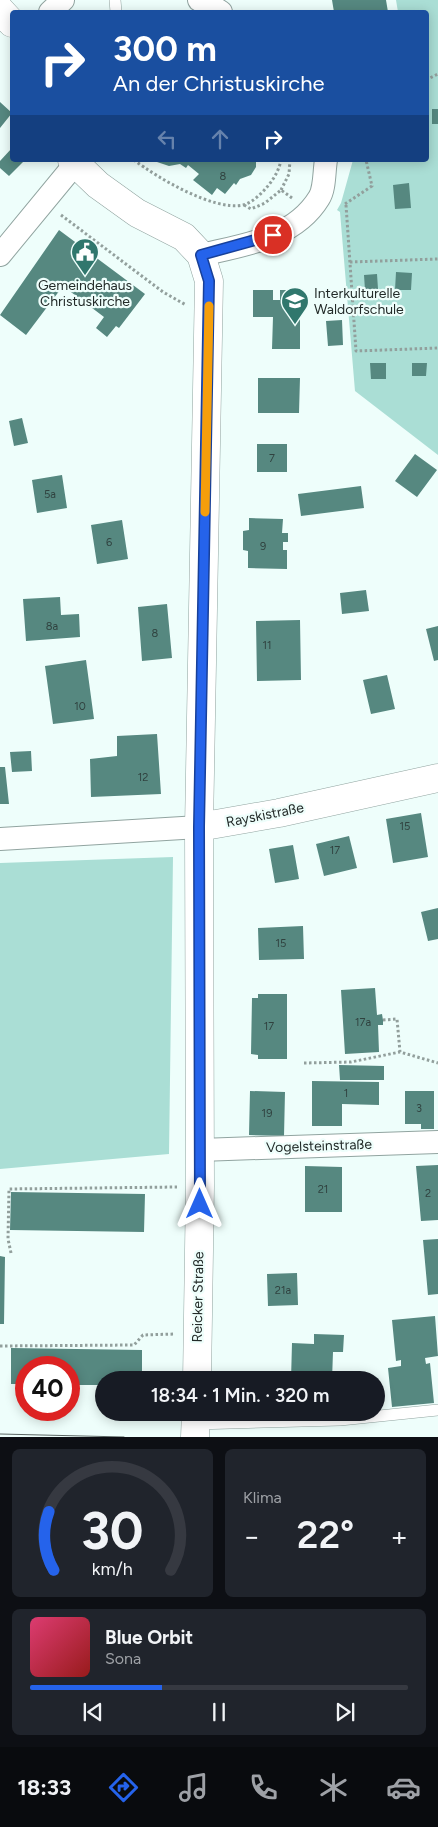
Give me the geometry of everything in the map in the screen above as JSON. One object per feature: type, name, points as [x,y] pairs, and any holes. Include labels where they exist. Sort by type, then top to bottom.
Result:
[{"type":"street","points":[[52,10],[63,0]]},
{"type":"street","points":[[199,0],[218,10]]},
{"type":"street","points":[[0,10],[10,21]]},
{"type":"street","points":[[0,255],[73,162],[98,185],[137,213],[184,237],[201,255],[259,241],[287,230],[320,196],[326,162]]},
{"type":"street","name":"Reicker Straße","points":[[197,1371],[200,1150],[199,827],[209,281],[201,255]]},
{"type":"street","name":"Rayskistraße","points":[[0,839],[199,827],[280,813],[438,778]]},
{"type":"street","name":"Vogelsteinstraße","points":[[200,1150],[438,1142]]},
{"type":"lane","points":[[195,1424],[340,1420],[438,1410]]},
{"type":"path","points":[[137,162],[146,169],[207,199],[226,205],[244,205],[251,209],[265,204],[281,190],[289,174],[290,162]]},
{"type":"path","points":[[244,205],[258,196],[271,182],[280,162]]},
{"type":"path","points":[[346,205],[372,186],[366,162]]},
{"type":"path","points":[[281,190],[293,198]]},
{"type":"path","points":[[320,196],[346,205]]},
{"type":"path","points":[[43,202],[163,292]]},
{"type":"path","points":[[346,205],[356,351],[438,348]]},
{"type":"path","points":[[350,262],[438,259]]},
{"type":"path","points":[[383,1020],[397,1019],[400,1052]]},
{"type":"path","points":[[304,1063],[351,1062],[400,1052],[438,1063]]},
{"type":"path","points":[[11,1253],[8,1239],[9,1189],[172,1187]]},
{"type":"path","points":[[0,1346],[134,1345],[144,1335],[198,1334]]},
{"type":"green space","points":[[396,0],[438,0],[438,455],[355,391],[340,212],[337,210],[341,203],[352,162],[429,162],[429,10],[398,10]]},
{"type":"green space","points":[[173,857],[169,1154],[0,1169],[0,863]]},
{"type":"building","points":[[332,0],[386,0],[388,10],[334,10]]},
{"type":"building","points":[[0,102],[10,111],[10,116],[0,128]]},
{"type":"building","points":[[432,109],[438,109],[438,124],[432,124]]},
{"type":"building","points":[[10,150],[10,162],[23,162],[9,176],[0,168],[0,161]]},
{"type":"building","points":[[157,162],[256,162],[256,167],[251,175],[240,179],[236,185],[234,183],[225,194],[217,188],[212,195],[193,180],[199,174],[188,165],[186,168],[180,164],[169,166]]},
{"type":"building","points":[[409,183],[411,208],[395,209],[393,185]]},
{"type":"building","name":"Gemeindehaus Christuskirche","points":[[59,230],[145,294],[119,328],[116,326],[107,337],[96,328],[104,317],[63,286],[26,335],[0,315]]},
{"type":"building","points":[[396,272],[412,273],[411,290],[395,290]]},
{"type":"building","points":[[377,274],[378,289],[365,290],[364,275]]},
{"type":"building","points":[[253,290],[273,290],[273,300],[280,300],[280,290],[300,290],[300,349],[272,349],[273,317],[253,317]]},
{"type":"building","points":[[342,320],[343,345],[328,346],[326,321]]},
{"type":"building","points":[[370,363],[386,363],[386,379],[371,379]]},
{"type":"building","points":[[412,363],[427,363],[426,376],[412,376]]},
{"type":"building","points":[[258,378],[300,378],[299,413],[258,413]]},
{"type":"building","points":[[22,418],[28,443],[14,446],[9,421]]},
{"type":"building","points":[[257,444],[287,444],[287,472],[257,472]]},
{"type":"building","points":[[415,454],[437,470],[417,497],[395,481]]},
{"type":"building","points":[[62,475],[67,508],[37,513],[32,480]]},
{"type":"building","points":[[361,486],[364,508],[301,516],[298,494]]},
{"type":"building","points":[[249,518],[283,519],[282,533],[288,533],[288,542],[283,542],[283,550],[287,550],[287,569],[248,568],[248,551],[243,550],[243,531],[249,530]]},
{"type":"building","points":[[122,520],[128,559],[97,564],[91,525]]},
{"type":"building","points":[[366,590],[369,611],[342,614],[340,593]]},
{"type":"building","points":[[60,597],[61,615],[79,614],[80,637],[26,641],[23,599]]},
{"type":"building","points":[[167,604],[172,658],[142,661],[138,607]]},
{"type":"building","points":[[300,620],[301,680],[257,681],[256,621]]},
{"type":"building","points":[[438,626],[438,660],[434,661],[426,629]]},
{"type":"building","points":[[86,660],[94,719],[53,724],[45,666]]},
{"type":"building","points":[[387,675],[395,709],[371,714],[363,680]]},
{"type":"building","points":[[157,734],[161,794],[91,797],[90,759],[117,756],[117,736]]},
{"type":"building","points":[[31,751],[32,771],[12,772],[10,752]]},
{"type":"building","points":[[0,767],[5,767],[9,804],[0,804]]},
{"type":"building","points":[[421,813],[428,857],[393,863],[386,819]]},
{"type":"building","points":[[349,836],[357,868],[324,876],[316,844]]},
{"type":"building","points":[[293,845],[299,879],[275,883],[269,849]]},
{"type":"building","points":[[438,908],[438,939],[428,941],[421,912]]},
{"type":"building","points":[[303,926],[304,959],[259,960],[258,928]]},
{"type":"building","points":[[375,988],[377,1015],[382,1014],[383,1020],[383,1025],[378,1025],[379,1052],[345,1054],[341,990]]},
{"type":"building","points":[[258,994],[287,994],[287,1059],[258,1059],[258,1055],[251,1054],[252,998],[258,998]]},
{"type":"building","points":[[339,1065],[384,1066],[384,1080],[340,1080]]},
{"type":"building","points":[[312,1081],[379,1082],[379,1105],[342,1104],[342,1126],[312,1126]]},
{"type":"building","points":[[250,1091],[285,1092],[284,1136],[249,1135]]},
{"type":"building","points":[[405,1091],[434,1091],[434,1129],[421,1129],[421,1124],[405,1124]]},
{"type":"building","points":[[438,1165],[438,1220],[421,1221],[416,1166]]},
{"type":"building","points":[[305,1166],[342,1167],[342,1212],[305,1212]]},
{"type":"building","points":[[11,1192],[145,1194],[144,1232],[10,1230]]},
{"type":"building","points":[[438,1239],[438,1294],[428,1295],[423,1240]]},
{"type":"building","points":[[0,1256],[5,1257],[4,1324],[0,1324]]},
{"type":"building","points":[[297,1273],[298,1305],[268,1306],[267,1274]]},
{"type":"building","points":[[435,1316],[438,1356],[425,1358],[426,1364],[430,1363],[434,1403],[392,1407],[388,1368],[401,1366],[401,1360],[396,1361],[392,1320]]},
{"type":"building","points":[[314,1334],[344,1335],[343,1352],[333,1352],[332,1371],[291,1371],[292,1343],[314,1344]]},
{"type":"building","points":[[11,1348],[142,1350],[142,1371],[95,1371],[95,1385],[80,1385],[80,1356],[15,1356],[15,1384],[11,1384]]},
{"type":"tram line","points":[[0,1434],[124,1437]]},
{"type":"slow traffic","points":[[205,512],[209,306]]},
{"type":"place","name":"Gemeindehaus Christuskirche","points":[[85,276]]},
{"type":"place","name":"Interkulturelle Waldorfschule","points":[[295,325]]},
{"type":"route","points":[[200,1204],[199,827],[209,281],[201,255],[259,241],[273,235]]}]
